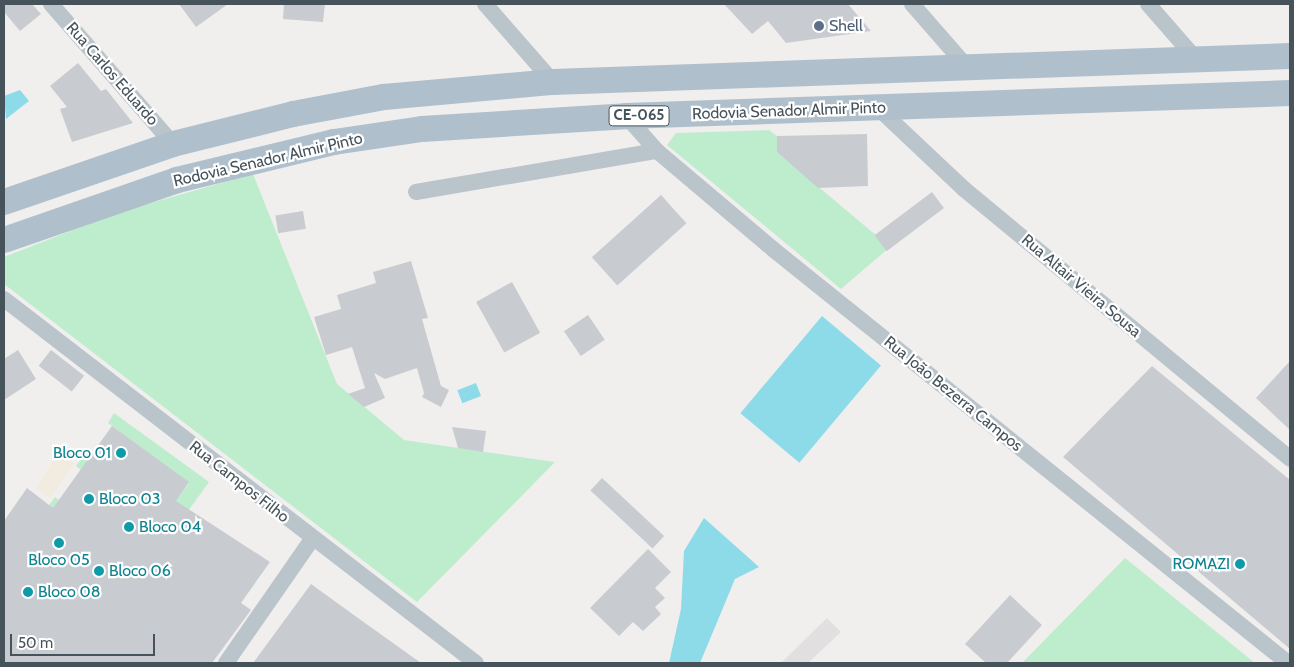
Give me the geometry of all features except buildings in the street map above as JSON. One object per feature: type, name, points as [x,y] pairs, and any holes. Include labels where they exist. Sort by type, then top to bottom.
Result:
[{"type":"main road","name":"CE-065","points":[[4,202],[173,144],[293,114],[384,97],[553,82],[1290,56]]},
{"type":"main road","name":"Rodovia Senador Almir Pinto","points":[[4,240],[177,180],[334,142],[432,128],[626,116],[1290,93]]},
{"type":"street","name":"Rua Carlos Eduardo","points":[[51,4],[173,144]]},
{"type":"street","points":[[485,4],[553,82]]},
{"type":"street","points":[[912,4],[966,66]]},
{"type":"street","points":[[1148,4],[1196,59]]},
{"type":"street","name":"Rua Altair Vieira Sousa","points":[[878,108],[964,189],[1290,459]]},
{"type":"street","name":"Rua João Bezerra Campos","points":[[626,116],[657,151],[850,312],[1288,663]]},
{"type":"street","points":[[416,192],[657,151]]},
{"type":"street","name":"Rua Campos Filho","points":[[4,299],[476,663]]},
{"type":"street","points":[[226,663],[313,538]]},
{"type":"shaded area","points":[[827,618],[841,632],[808,663],[781,663]]},
{"type":"green space","points":[[769,130],[777,136],[777,152],[890,247],[841,289],[667,145],[676,133]]},
{"type":"green space","points":[[253,174],[337,384],[404,440],[555,462],[417,602],[4,284],[4,257],[119,212]]},
{"type":"green space","points":[[114,413],[209,482],[79,663],[64,663],[4,621],[4,596],[75,648],[37,575],[4,550],[4,537],[19,548],[55,497],[138,556],[159,526],[76,466],[88,450],[169,510],[189,483],[108,423]]},
{"type":"green space","points":[[1125,558],[1255,663],[1022,663]]},
{"type":"sand","points":[[59,453],[74,463],[50,498],[36,488]]},
{"type":"water","points":[[20,90],[29,101],[6,119],[4,96]]},
{"type":"water","points":[[822,316],[881,365],[799,463],[740,413]]},
{"type":"water","points":[[476,383],[481,396],[462,403],[457,390]]},
{"type":"water","points":[[704,518],[759,567],[735,579],[700,663],[669,663],[681,609],[684,551]]},
{"type":"place","name":"Shell","points":[[819,26]]},
{"type":"place","name":"Bloco 01","points":[[121,453]]},
{"type":"place","name":"Bloco 03","points":[[89,499]]},
{"type":"place","name":"Bloco 04","points":[[129,527]]},
{"type":"place","name":"Bloco 05","points":[[59,543]]},
{"type":"place","name":"ROMAZI","points":[[1240,564]]},
{"type":"place","name":"Bloco 06","points":[[99,571]]},
{"type":"place","name":"Bloco 08","points":[[28,592]]}]
